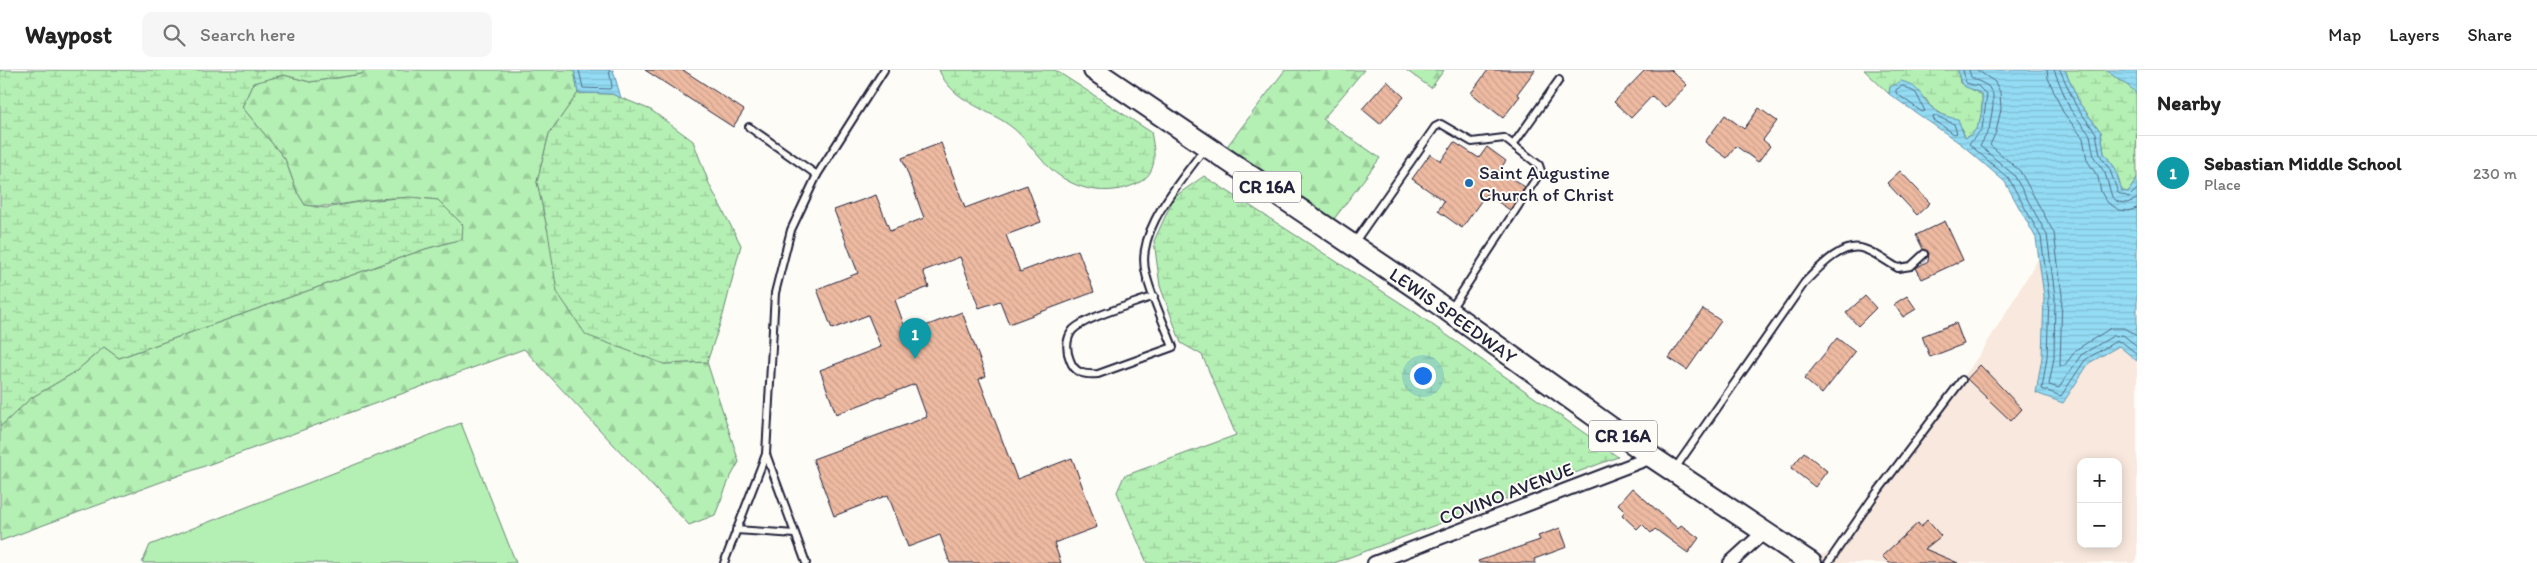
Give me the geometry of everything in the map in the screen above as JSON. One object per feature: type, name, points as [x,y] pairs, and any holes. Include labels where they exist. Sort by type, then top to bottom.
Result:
[{"type":"main road","name":"LEWIS SPEEDWAY","points":[[1094,70],[1449,312],[1652,457],[1811,563]]},
{"type":"street","name":"COVINO AVENUE","points":[[1374,563],[1652,457]]},
{"type":"street","points":[[1730,563],[1764,532]]},
{"type":"lane","points":[[724,563],[766,454],[776,294],[791,230],[817,175],[884,70]]},
{"type":"lane","points":[[1513,144],[1559,80]]},
{"type":"lane","points":[[1352,246],[1434,127],[1441,124],[1472,142],[1499,137],[1513,144],[1539,165],[1541,171],[1449,312]]},
{"type":"lane","points":[[749,127],[817,175]]},
{"type":"lane","points":[[1154,296],[1077,326],[1067,343],[1068,356],[1074,368],[1085,375],[1098,374],[1173,347],[1154,296],[1145,274],[1144,260],[1148,234],[1154,221],[1206,146]]},
{"type":"lane","points":[[1674,471],[1805,282],[1826,261],[1857,247],[1898,268],[1911,266],[1924,254]]},
{"type":"lane","points":[[1828,563],[1867,506],[1962,380]]},
{"type":"lane","points":[[766,454],[806,563]]},
{"type":"lane","points":[[736,530],[795,534]]},
{"type":"shaded area","points":[[2039,258],[2044,296],[2042,357],[2036,393],[2063,403],[2089,363],[2119,345],[2137,361],[2137,560],[2133,563],[1825,563],[1815,556],[1841,550],[1983,350]]},
{"type":"green space","points":[[0,70],[366,70],[361,74],[310,82],[284,75],[253,83],[242,107],[285,159],[297,192],[305,205],[326,208],[364,201],[410,197],[438,200],[463,225],[462,239],[425,249],[119,358],[104,347],[75,372],[31,398],[0,427]]},
{"type":"green space","points":[[366,70],[574,70],[578,93],[549,134],[537,182],[548,232],[664,364],[707,362],[739,462],[729,480],[715,515],[689,525],[524,349],[0,541],[0,427],[31,398],[75,372],[104,347],[119,358],[425,249],[462,239],[438,200],[391,198],[327,206],[305,205],[297,192],[285,159],[242,107],[253,83],[284,75],[310,82],[361,74]]},
{"type":"green space","points":[[939,70],[1055,70],[1151,132],[1154,148],[1152,169],[1149,175],[1136,184],[1114,190],[1102,191],[1091,189],[1070,182],[1051,169],[1009,125],[960,96],[944,80]]},
{"type":"green space","points":[[1285,70],[1364,70],[1323,119],[1380,158],[1331,223],[1225,149]]},
{"type":"green space","points":[[1406,70],[1444,70],[1431,88]]},
{"type":"green space","points":[[1864,70],[1958,70],[1960,83],[1982,95],[1982,108],[1978,126],[1975,131],[1965,138],[1962,128],[1930,106],[1926,99],[1890,87],[1889,94]]},
{"type":"green space","points":[[2065,70],[2108,70],[2136,93],[2137,179],[2128,192],[2122,191],[2115,168],[2104,153],[2101,132],[2080,104]]},
{"type":"green space","points":[[578,93],[612,94],[651,110],[693,141],[710,186],[741,245],[723,315],[707,362],[664,364],[586,335],[557,292],[548,232],[537,182],[549,134]]},
{"type":"green space","points":[[1204,176],[1413,311],[1618,457],[1334,563],[1147,563],[1117,492],[1124,476],[1236,435],[1202,355],[1181,343],[1160,286],[1154,241],[1174,197]]},
{"type":"green space","points":[[461,423],[516,563],[142,563],[150,545]]},
{"type":"water","points":[[574,70],[613,70],[621,98],[612,94],[578,93]]},
{"type":"water","points":[[1958,70],[2065,70],[2080,104],[2101,132],[2104,153],[2115,168],[2122,191],[2128,192],[2137,179],[2137,361],[2119,346],[2089,363],[2063,403],[2036,393],[2042,357],[2044,296],[2036,238],[2005,182],[1961,144],[1889,94],[1890,87],[1901,81],[1911,85],[1918,90],[1936,111],[1958,119],[1965,138],[1975,131],[1978,126],[1982,107],[1982,95],[1963,85]]},
{"type":"water","points":[[2108,70],[2137,70],[2137,95],[2131,88]]},
{"type":"building","points":[[645,70],[683,70],[744,110],[733,127]]},
{"type":"building","points":[[1488,70],[1535,70],[1517,94],[1520,96],[1503,118],[1471,93]]},
{"type":"building","points":[[1645,70],[1671,70],[1687,85],[1665,108],[1652,96],[1631,118],[1614,102]]},
{"type":"building","points":[[1387,81],[1404,97],[1380,124],[1362,109]]},
{"type":"building","points":[[1759,108],[1777,121],[1763,140],[1770,146],[1758,162],[1736,146],[1727,158],[1705,142],[1725,115],[1744,129]]},
{"type":"building","name":"Saint Augustine Church of Christ","points":[[1454,142],[1479,158],[1487,147],[1506,161],[1499,170],[1525,187],[1510,210],[1486,194],[1462,228],[1438,211],[1444,201],[1412,179],[1430,154],[1441,161]]},
{"type":"building","points":[[941,143],[965,208],[1027,185],[1041,222],[1006,235],[1020,272],[1078,250],[1094,292],[1009,324],[1000,301],[979,308],[960,257],[923,271],[929,287],[895,300],[907,333],[962,312],[986,376],[979,379],[1017,479],[1072,458],[1097,527],[1054,543],[1061,563],[950,563],[940,535],[908,547],[888,495],[834,516],[813,459],[927,417],[915,384],[836,414],[820,370],[881,347],[868,315],[832,329],[817,289],[858,273],[834,210],[876,195],[890,231],[924,218],[902,158]]},
{"type":"building","points":[[1900,171],[1930,203],[1917,215],[1887,183]]},
{"type":"building","points":[[1945,221],[1963,260],[1922,279],[1916,268],[1928,261],[1929,253],[1923,249],[1916,235]]},
{"type":"building","points":[[1865,296],[1876,308],[1858,326],[1846,313]]},
{"type":"building","points":[[1907,296],[1916,309],[1903,317],[1894,304]]},
{"type":"building","points":[[1703,309],[1721,321],[1687,370],[1669,358]]},
{"type":"building","points":[[1956,323],[1964,344],[1930,357],[1922,336]]},
{"type":"building","points":[[1837,338],[1855,352],[1822,394],[1804,379]]},
{"type":"building","points":[[1980,365],[2022,409],[2011,421],[1967,379]]},
{"type":"building","points":[[1804,452],[1827,471],[1815,487],[1791,468]]},
{"type":"building","points":[[1632,488],[1678,529],[1681,525],[1699,538],[1688,553],[1655,529],[1651,533],[1642,524],[1637,529],[1622,515],[1625,511],[1618,504]]},
{"type":"building","points":[[1927,520],[1941,536],[1925,549],[1958,563],[1889,563],[1882,556],[1918,523],[1921,527]]},
{"type":"building","points":[[1560,528],[1567,547],[1534,559],[1536,563],[1479,563],[1478,561],[1540,540],[1538,536]]},
{"type":"place","name":"Saint Augustine Church of Christ","points":[[1469,183]]},
{"type":"place","name":"Sebastian Middle School","points":[[915,359]]}]
